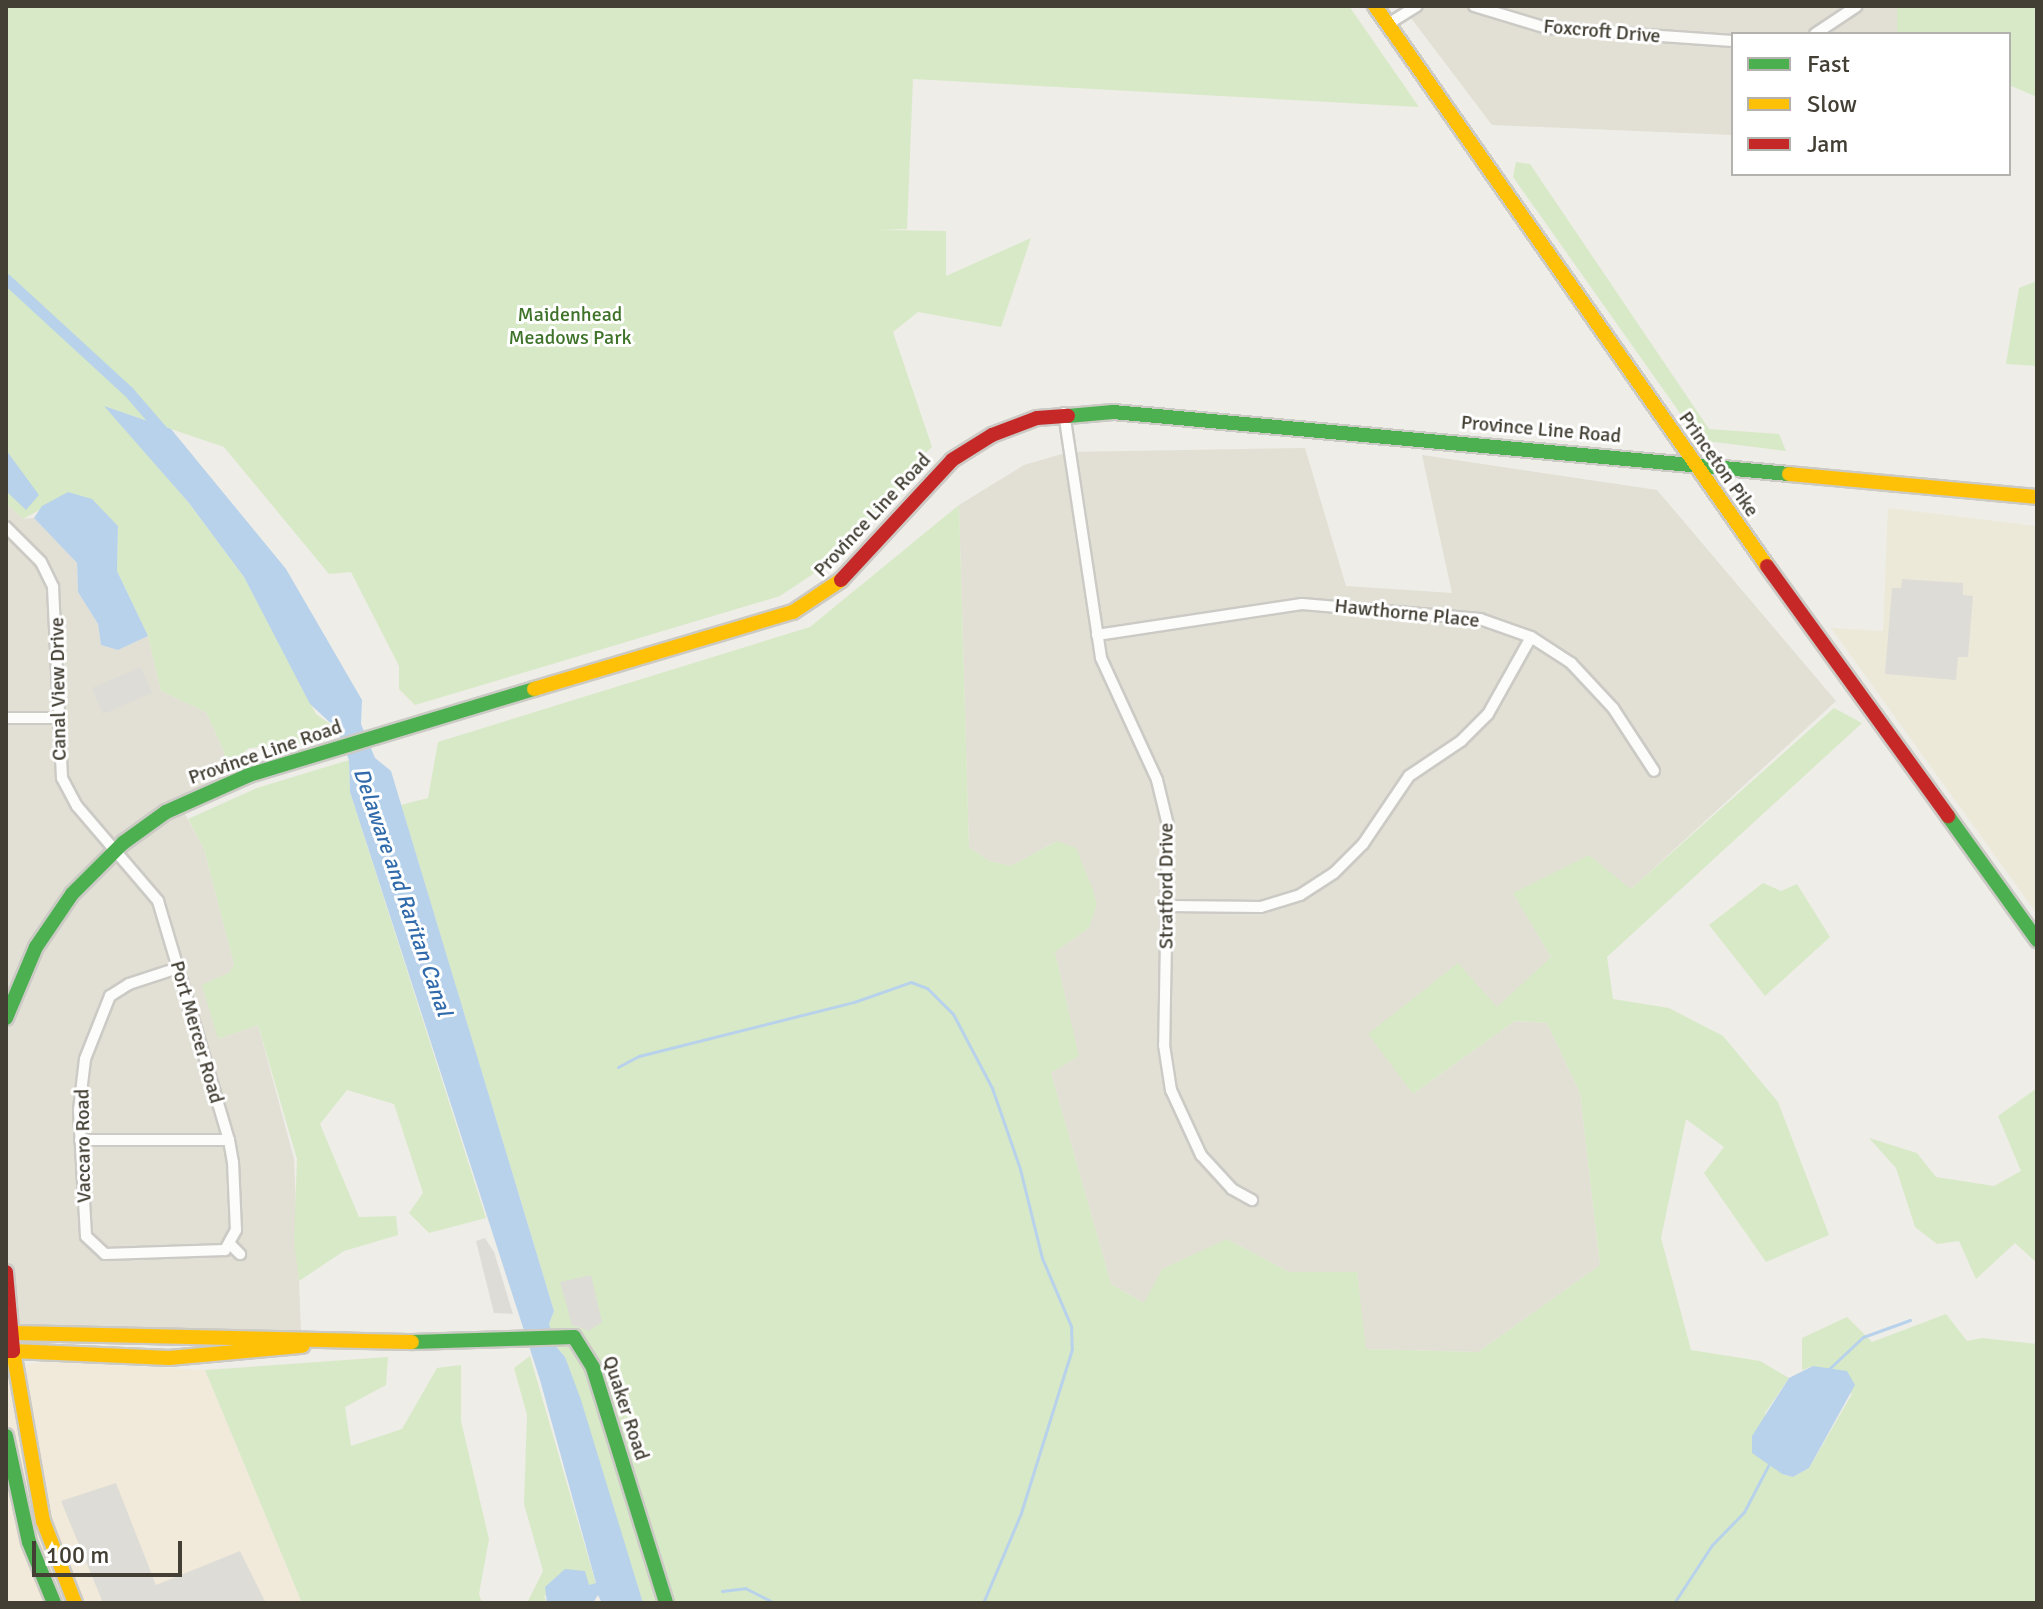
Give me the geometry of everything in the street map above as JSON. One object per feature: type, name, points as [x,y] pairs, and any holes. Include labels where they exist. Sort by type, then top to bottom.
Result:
[{"type":"main road","name":"Princeton Pike","points":[[1375,6],[1694,463],[2037,940]]},
{"type":"main road","name":"Province Line Road","points":[[6,1018],[21,976],[53,919],[114,850],[194,797],[338,747],[811,604],[842,579],[952,460],[1003,430],[1064,413],[1125,413],[2037,497]]},
{"type":"main road","points":[[6,1272],[10,1351],[43,1521],[75,1603]]},
{"type":"main road","name":"Quaker Road","points":[[9,1333],[318,1342],[525,1341],[558,1335],[580,1341],[590,1359],[666,1603]]},
{"type":"main road","name":"Quaker Road","points":[[10,1351],[169,1358],[318,1342]]},
{"type":"main road","points":[[6,1436],[29,1542],[54,1603]]},
{"type":"street","points":[[1388,24],[1417,6]]},
{"type":"street","name":"Foxcroft Drive","points":[[1474,6],[1547,28],[1731,41]]},
{"type":"street","points":[[1818,32],[1857,6]]},
{"type":"street","name":"Stratford Drive","points":[[1064,413],[1097,635],[1108,681],[1164,802],[1170,848],[1164,1045],[1171,1090],[1201,1155],[1232,1189],[1252,1200]]},
{"type":"street","name":"Canal View Drive","points":[[6,527],[41,562],[53,587],[62,778],[77,806],[114,850]]},
{"type":"street","name":"Hawthorne Place","points":[[1097,635],[1271,607],[1330,604],[1460,615],[1531,637],[1585,676],[1654,771]]},
{"type":"street","points":[[1168,906],[1261,907],[1300,895],[1334,873],[1363,844],[1409,776],[1461,741],[1488,714],[1531,637]]},
{"type":"street","points":[[6,718],[57,718]]},
{"type":"street","name":"Port Mercer Road","points":[[114,850],[158,901],[229,1140],[236,1230],[231,1245]]},
{"type":"street","name":"Vaccaro Road","points":[[178,968],[129,984],[104,1004],[85,1059],[80,1140],[85,1233],[91,1252],[105,1254],[213,1253],[231,1245]]},
{"type":"street","points":[[80,1140],[229,1140]]},
{"type":"street","points":[[231,1245],[240,1254]]},
{"type":"shaded area","points":[[1412,6],[1897,6],[1897,32],[1731,32],[1731,135],[1492,125],[1405,10]]},
{"type":"shaded area","points":[[1305,448],[1346,586],[1452,593],[1422,455],[1657,490],[1836,701],[1630,890],[1514,894],[1551,957],[1413,1094],[1515,1021],[1547,1023],[1580,1093],[1600,1265],[1478,1352],[1365,1349],[1357,1272],[1289,1272],[1227,1239],[1144,1303],[1111,1284],[1051,1073],[1078,1056],[1055,952],[1089,928],[1057,841],[1011,866],[989,861],[969,847],[959,505],[1024,465],[1069,452]]},
{"type":"shaded area","points":[[6,503],[23,519],[34,518],[77,563],[78,592],[98,624],[101,645],[118,650],[148,636],[161,691],[206,712],[224,752],[224,768],[180,805],[204,849],[234,964],[218,1039],[258,1025],[294,1159],[301,1331],[11,1333],[6,1272]]},
{"type":"shaded area","points":[[1888,508],[2037,526],[2037,914],[1831,628],[1883,631]]},
{"type":"shaded area","points":[[1902,579],[1963,583],[1963,595],[1973,596],[1968,657],[1958,657],[1956,680],[1885,674],[1892,588],[1901,588]]},
{"type":"shaded area","points":[[141,667],[152,693],[103,714],[92,688]]},
{"type":"shaded area","points":[[485,1238],[494,1252],[513,1314],[494,1313],[476,1241]]},
{"type":"shaded area","points":[[591,1275],[602,1322],[589,1331],[572,1325],[560,1282]]},
{"type":"shaded area","points":[[47,1362],[205,1370],[302,1603],[6,1603],[6,1366]]},
{"type":"shaded area","points":[[116,1483],[156,1585],[240,1551],[266,1603],[103,1603],[61,1501]]},
{"type":"green space","name":"Maidenhead Meadows Park","points":[[6,6],[1349,6],[1419,107],[913,79],[907,229],[880,230],[946,231],[946,276],[1031,238],[1001,327],[918,312],[893,332],[932,447],[910,468],[910,476],[834,560],[780,596],[415,705],[399,689],[399,666],[351,572],[329,574],[224,447],[106,407],[189,503],[244,577],[316,714],[337,729],[314,742],[249,748],[224,768],[224,752],[206,712],[161,691],[148,636],[117,571],[118,526],[56,501],[23,519],[6,503]]},
{"type":"green space","points":[[1897,6],[2037,6],[2037,97],[2011,86],[2011,32],[1897,32]]},
{"type":"green space","points":[[1516,162],[1530,164],[1709,429],[1779,434],[1786,451],[1699,440],[1513,177]]},
{"type":"green space","points":[[2037,281],[2037,366],[2006,364],[2019,288]]},
{"type":"green space","points":[[959,505],[969,847],[989,861],[1011,866],[1057,841],[1076,848],[1093,890],[1097,904],[1089,928],[1055,952],[1079,1056],[1051,1073],[1111,1284],[1144,1303],[1162,1269],[1227,1239],[1289,1272],[1357,1272],[1366,1349],[1478,1352],[1600,1265],[1580,1093],[1547,1023],[1515,1021],[1413,1094],[1368,1034],[1458,963],[1497,1007],[1551,957],[1513,893],[1589,855],[1631,889],[1834,708],[1862,723],[1607,957],[1613,999],[1669,1008],[1723,1036],[1778,1102],[1829,1235],[1766,1262],[1704,1173],[1724,1147],[1686,1119],[1661,1238],[1691,1350],[1760,1361],[1789,1378],[1765,1413],[1782,1474],[1793,1477],[1809,1468],[1852,1394],[1813,1366],[1802,1370],[1802,1338],[1847,1317],[1872,1342],[1946,1314],[1967,1341],[1982,1338],[2037,1344],[2037,1603],[643,1603],[565,1357],[555,1345],[549,1324],[554,1311],[401,805],[428,798],[438,742],[810,627]]},
{"type":"green space","points":[[349,760],[350,792],[486,1218],[429,1233],[409,1213],[423,1193],[394,1104],[347,1090],[320,1124],[359,1217],[396,1216],[398,1235],[344,1251],[299,1281],[294,1242],[297,1159],[258,1025],[218,1039],[202,985],[230,972],[234,964],[204,849],[188,819],[257,788]]},
{"type":"green space","points":[[1763,883],[1781,891],[1797,884],[1830,937],[1765,996],[1709,925]]},
{"type":"green space","points":[[2037,1088],[2037,1263],[2015,1243],[1976,1279],[1959,1241],[1937,1244],[1915,1227],[1896,1168],[1869,1138],[1917,1153],[1936,1177],[1994,1186],[2021,1171],[1998,1116]]},
{"type":"green space","points":[[530,1356],[596,1584],[544,1596],[547,1603],[527,1603],[543,1571],[524,1504],[527,1415],[514,1368]]},
{"type":"green space","points":[[388,1357],[386,1385],[345,1407],[351,1446],[402,1429],[437,1368],[461,1365],[461,1421],[489,1539],[479,1594],[482,1603],[302,1603],[205,1370]]},
{"type":"water","points":[[104,406],[171,429],[286,569],[362,700],[361,724],[375,758],[391,771],[554,1311],[549,1324],[555,1345],[565,1357],[581,1400],[643,1603],[602,1603],[598,1595],[593,1603],[547,1603],[545,1587],[565,1569],[585,1571],[589,1585],[596,1583],[540,1380],[350,792],[349,760],[337,729],[310,704],[244,577],[189,503]]},
{"type":"water","points":[[6,450],[39,495],[26,510],[6,491]]},
{"type":"water","points":[[68,492],[92,499],[118,526],[117,571],[148,636],[118,650],[101,645],[98,624],[78,592],[77,563],[34,518],[42,506]]},
{"type":"water","points":[[1813,1366],[1847,1371],[1855,1385],[1809,1468],[1793,1477],[1782,1474],[1752,1453],[1752,1436],[1789,1378]]},
{"type":"waterway","name":"Delaware and Raritan Canal","points":[[6,279],[128,391],[166,435]]},
{"type":"waterway","points":[[618,1067],[639,1056],[854,1002],[911,982],[927,988],[953,1014],[992,1088],[1020,1169],[1042,1258],[1071,1326],[1072,1349],[1021,1513],[983,1603]]},
{"type":"waterway","points":[[1830,1368],[1863,1337],[1910,1320]]},
{"type":"waterway","points":[[1674,1603],[1712,1545],[1744,1512],[1770,1462]]},
{"type":"waterway","points":[[722,1591],[745,1588],[774,1603]]},
{"type":"waterway","points":[[800,1603],[825,1603]]},
{"type":"traffic: fast","points":[[1068,416],[1113,412],[1789,474]]},
{"type":"traffic: fast","points":[[6,1018],[36,947],[72,894],[123,843],[166,812],[249,775],[534,689]]},
{"type":"traffic: fast","points":[[1948,816],[2037,940]]},
{"type":"traffic: fast","points":[[412,1342],[574,1337],[593,1368],[666,1603]]},
{"type":"traffic: fast","points":[[6,1436],[29,1542],[54,1603]]},
{"type":"traffic: slow","points":[[1375,6],[1767,566]]},
{"type":"traffic: slow","points":[[1789,474],[2037,497]]},
{"type":"traffic: slow","points":[[534,689],[793,612],[841,580]]},
{"type":"traffic: slow","points":[[11,1333],[412,1342]]},
{"type":"traffic: slow","points":[[75,1603],[43,1521],[13,1351],[169,1358],[302,1346]]},
{"type":"traffic: jam","points":[[841,580],[952,460],[992,435],[1037,418],[1068,416]]},
{"type":"traffic: jam","points":[[1767,566],[1948,816]]},
{"type":"traffic: jam","points":[[6,1272],[13,1351],[6,1351]]}]
